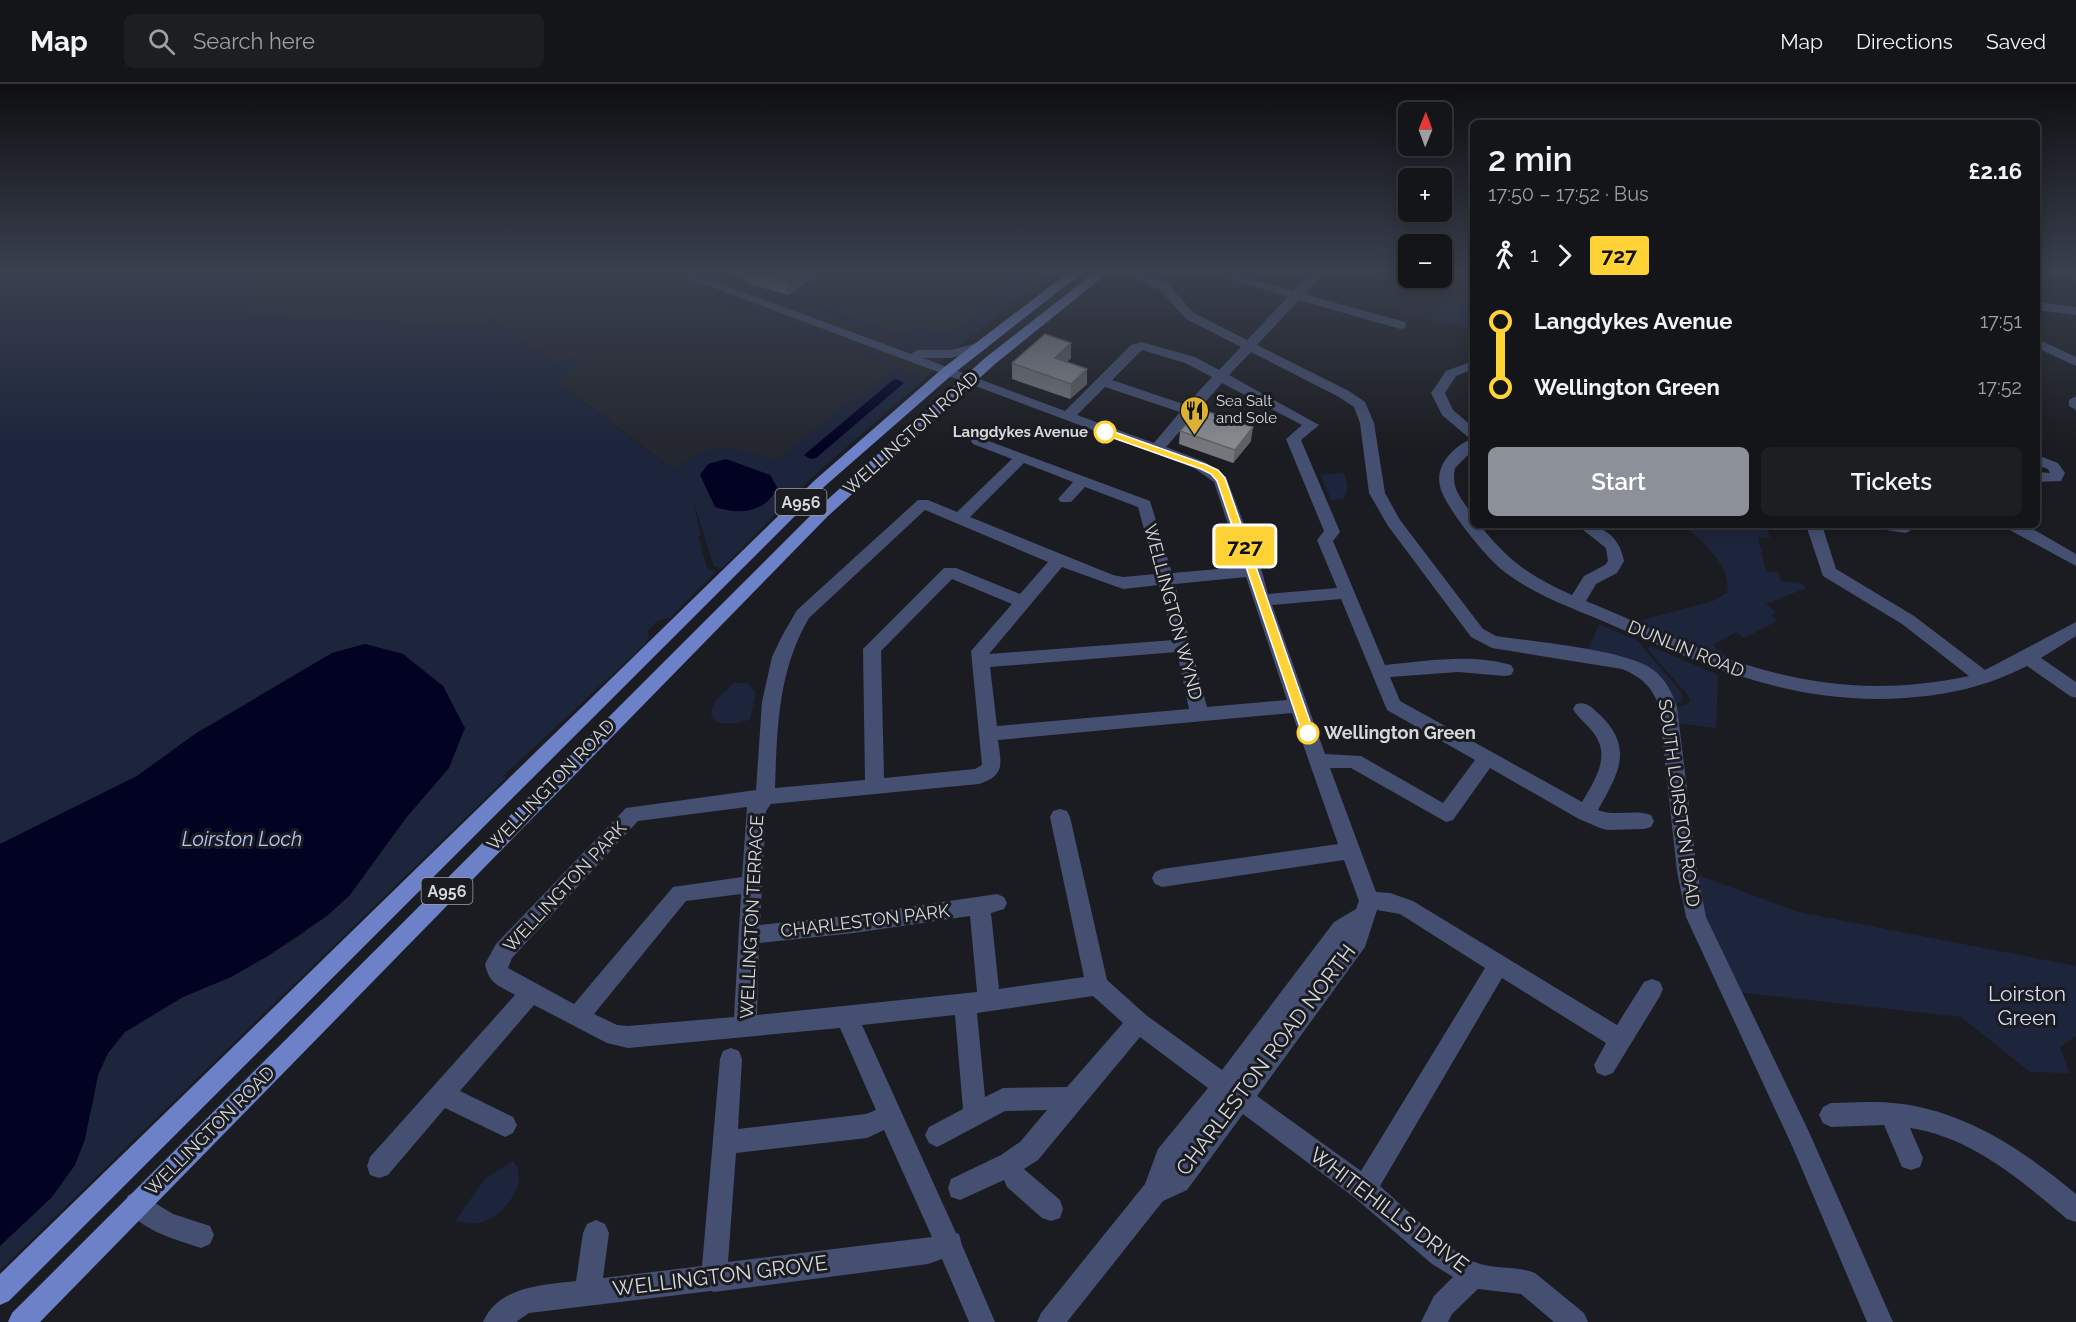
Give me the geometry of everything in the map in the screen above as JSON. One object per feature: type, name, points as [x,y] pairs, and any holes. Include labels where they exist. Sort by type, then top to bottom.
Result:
[{"type":"main road","name":"WELLINGTON ROAD","points":[[0,1292],[764,538],[854,452],[948,371],[1002,330]]},
{"type":"main road","name":"WELLINGTON ROAD","points":[[21,1322],[822,513],[970,380],[1032,330]]},
{"type":"street","points":[[836,330],[1215,472],[1221,480],[1254,571],[1298,706],[1350,851],[1366,909],[1390,902],[1406,907],[1621,1040]]},
{"type":"street","name":"SOUTH LOIRSTON ROAD","points":[[1218,330],[1344,394],[1360,405],[1367,423],[1377,493],[1394,522],[1476,633],[1492,642],[1625,663],[1641,669],[1655,679],[1664,694],[1670,719],[1687,871],[1696,917],[1801,1140],[1880,1322]]},
{"type":"street","points":[[1156,450],[1265,330]]},
{"type":"street","points":[[2040,344],[2076,362]]},
{"type":"street","points":[[903,354],[951,354],[981,346]]},
{"type":"street","points":[[1067,417],[1136,348],[1141,346],[1190,360],[1312,425],[1293,439],[1332,532],[1325,540],[1393,705],[1586,813],[1606,822],[1644,820]]},
{"type":"street","points":[[1470,366],[1462,367],[1443,378],[1438,393],[1447,412],[1470,431]]},
{"type":"street","points":[[1102,381],[1190,410]]},
{"type":"street","points":[[2076,400],[2076,406]]},
{"type":"street","points":[[978,441],[1083,480],[1066,499]]},
{"type":"street","name":"DUNLIN ROAD","points":[[1470,445],[1457,453],[1446,471],[1446,486],[1453,502],[1470,522]]},
{"type":"street","points":[[959,519],[1022,458]]},
{"type":"street","points":[[2040,461],[2053,466],[2058,473],[2056,478],[2040,477]]},
{"type":"street","name":"WELLINGTON WYND","points":[[1083,480],[1145,504],[1164,580],[1184,645],[1200,716]]},
{"type":"street","name":"WELLINGTON TERRACE","points":[[965,1004],[746,1027],[745,1003],[756,809],[765,798],[773,679],[789,634],[803,614],[923,503],[1059,560],[1123,583],[1254,571]]},
{"type":"street","name":"DUNLIN ROAD","points":[[1475,528],[1504,563],[1535,585],[1674,647],[1758,677],[1840,692],[1909,691],[1948,687],[1983,678],[2027,657],[2076,628]]},
{"type":"street","points":[[1576,603],[1590,580],[1611,569],[1616,561],[1613,546],[1589,528]]},
{"type":"street","points":[[1815,528],[1829,572],[1935,639],[1983,678]]},
{"type":"street","points":[[2019,528],[2076,561]]},
{"type":"street","points":[[765,798],[980,776],[992,768],[980,651],[1059,560]]},
{"type":"street","points":[[874,788],[872,649],[950,572],[1023,602]]},
{"type":"street","points":[[1263,600],[1347,594]]},
{"type":"street","points":[[980,661],[1184,645]]},
{"type":"street","points":[[2027,657],[2076,691]]},
{"type":"street","points":[[1379,672],[1455,665],[1479,665],[1506,670]]},
{"type":"street","points":[[988,734],[1298,706]]},
{"type":"street","points":[[1582,709],[1598,723],[1610,740],[1613,753],[1611,767],[1586,813]]},
{"type":"street","points":[[1319,761],[1354,761],[1446,814],[1487,757]]},
{"type":"street","name":"WELLINGTON PARK","points":[[746,1027],[628,1037],[615,1035],[498,974],[496,964],[504,951],[633,814],[765,798]]},
{"type":"street","points":[[1060,817],[1097,984],[1138,1022],[1232,1093]]},
{"type":"street","points":[[1162,878],[1350,851]]},
{"type":"street","points":[[577,1017],[680,892],[753,884]]},
{"type":"street","name":"CHARLESTON PARK","points":[[750,935],[854,924],[989,904],[989,1000]]},
{"type":"street","name":"CHARLESTON ROAD NORTH","points":[[1050,1322],[1154,1192],[1178,1181],[1232,1093],[1357,940],[1366,909]]},
{"type":"street","points":[[1364,1189],[1498,966]]},
{"type":"street","points":[[975,1115],[965,1004],[1062,992],[1097,984]]},
{"type":"street","points":[[1605,1065],[1652,990]]},
{"type":"street","points":[[379,1166],[531,993]]},
{"type":"street","points":[[847,1017],[889,1116],[950,1244],[982,1322]]},
{"type":"street","points":[[960,1188],[1010,1164],[1029,1151],[1138,1022]]},
{"type":"street","points":[[714,1279],[731,1059]]},
{"type":"street","name":"WHITEHILLS DRIVE","points":[[1232,1093],[1364,1189],[1441,1255],[1473,1275],[1526,1282],[1575,1322]]},
{"type":"street","points":[[441,1094],[505,1125]]},
{"type":"street","points":[[937,1134],[1003,1100],[1072,1098]]},
{"type":"street","points":[[1891,1114],[1911,1158]]},
{"type":"street","points":[[1831,1115],[1891,1114],[1931,1120],[1973,1135],[2009,1156],[2076,1210]]},
{"type":"street","points":[[725,1142],[867,1126],[889,1116]]},
{"type":"street","points":[[1010,1164],[1016,1178],[1052,1209]]},
{"type":"street","points":[[137,1204],[167,1224],[201,1235]]},
{"type":"street","points":[[588,1292],[596,1233]]},
{"type":"street","name":"WELLINGTON GROVE","points":[[496,1322],[514,1305],[527,1300],[714,1279],[928,1251],[950,1244]]},
{"type":"street","points":[[1434,1322],[1443,1305],[1473,1275]]},
{"type":"shaded area","points":[[489,330],[979,330],[809,480],[722,568],[714,566],[688,481]]},
{"type":"green space","points":[[0,330],[508,330],[557,363],[566,359],[581,360],[574,370],[556,381],[672,469],[701,453],[718,448],[744,451],[776,461],[897,367],[860,354],[875,353],[909,374],[916,372],[920,380],[918,385],[809,480],[722,568],[714,566],[692,497],[701,535],[698,536],[707,568],[716,571],[670,618],[657,621],[647,632],[649,636],[645,644],[503,776],[506,778],[0,1270],[0,1246],[52,1197],[93,1106],[98,1075],[108,1053],[125,1032],[183,997],[231,977],[303,934],[449,768],[403,654],[365,644],[332,653],[195,734],[137,776],[0,844]]},
{"type":"green space","points":[[802,330],[811,330],[838,340],[835,342]]},
{"type":"green space","points":[[870,330],[889,330],[904,335],[911,330],[930,330],[949,334],[954,330],[979,330],[965,341],[946,347],[927,347]]},
{"type":"green space","points":[[1344,473],[1348,488],[1343,499],[1331,500],[1321,475]]},
{"type":"green space","points":[[1687,528],[1767,528],[1770,538],[1758,537],[1766,571],[1779,573],[1781,581],[1801,583],[1806,588],[1766,604],[1776,612],[1771,615],[1777,621],[1744,638],[1736,632],[1713,645],[1731,661],[1639,624],[1639,621],[1713,601],[1727,593],[1725,573],[1707,547]]},
{"type":"green space","points":[[1599,624],[1638,641],[1681,692],[1683,696],[1681,702],[1675,705],[1664,686],[1587,652]]},
{"type":"green space","points":[[1650,646],[1718,675],[1716,728],[1676,723],[1677,708],[1688,704],[1690,700],[1648,650]]},
{"type":"green space","points":[[734,683],[748,683],[756,693],[750,719],[737,723],[717,721],[712,718],[711,712],[714,704]]},
{"type":"green space","name":"Loirston Green","points":[[1687,871],[1798,912],[2076,966],[2076,1036],[2060,1047],[2069,1073],[2030,1072],[1961,1017],[1729,991]]},
{"type":"green space","points":[[513,1161],[519,1176],[518,1184],[505,1207],[483,1222],[455,1221],[485,1179]]},
{"type":"water","points":[[897,379],[904,383],[816,458],[810,459],[804,455],[893,380]]},
{"type":"water","points":[[726,459],[770,475],[777,487],[772,496],[759,507],[751,510],[733,511],[715,507],[700,475],[708,464]]},
{"type":"water","name":"Loirston Loch","points":[[365,644],[403,654],[443,686],[465,728],[449,768],[406,818],[350,895],[327,916],[268,956],[231,977],[183,997],[125,1032],[108,1053],[98,1075],[85,1139],[75,1165],[52,1197],[0,1246],[0,844],[137,776],[195,734],[332,653]]},
{"type":"building","points":[[1045,334],[1071,343],[1055,358],[1087,369],[1071,384],[1012,363]]},
{"type":"building","points":[[1200,409],[1253,427],[1235,450],[1180,431]]},
{"type":"bus line","name":"727","points":[[1105,432],[1204,467],[1215,472],[1221,480],[1308,733]]},
{"type":"place","name":"Langdykes Avenue","points":[[1105,432]]},
{"type":"place","name":"Sea Salt and Sole","points":[[1195,436]]},
{"type":"place","name":"Wellington Green","points":[[1308,733]]}]
